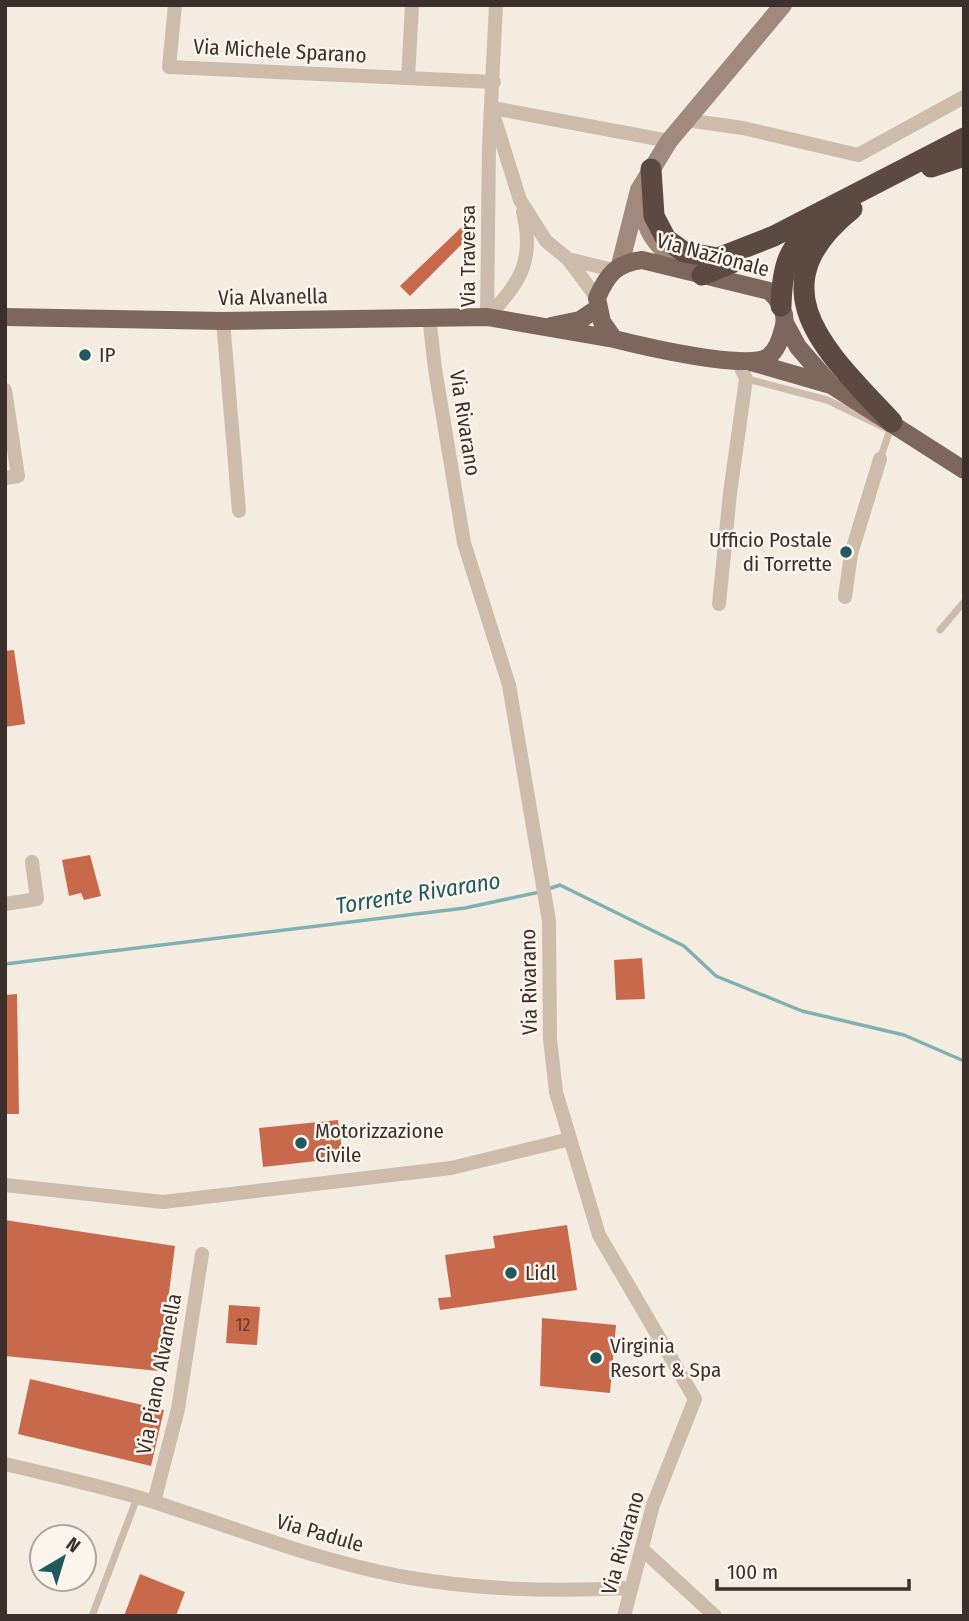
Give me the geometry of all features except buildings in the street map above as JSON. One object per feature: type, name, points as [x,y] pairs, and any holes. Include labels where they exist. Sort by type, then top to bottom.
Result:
[{"type":"highway","points":[[697,274],[735,262],[774,236],[964,138]]},
{"type":"highway","points":[[783,315],[783,271],[792,248],[810,230],[942,161],[964,156]]},
{"type":"highway","points":[[651,169],[652,201],[659,229],[666,239],[684,253],[718,257],[774,236]]},
{"type":"highway","points":[[852,209],[831,225],[809,259],[803,281],[804,308],[809,322],[828,351],[890,427]]},
{"type":"main road","points":[[540,327],[580,320],[597,303],[617,268],[639,190],[651,169],[669,141],[783,5]]},
{"type":"main road","points":[[651,169],[643,201],[647,228],[662,251],[697,274]]},
{"type":"main road","name":"Via Nazionale","points":[[617,268],[642,260],[759,287],[776,297],[798,347],[831,385],[890,427],[917,438],[964,470]]},
{"type":"main road","points":[[597,303],[614,340]]},
{"type":"main road","points":[[745,368],[766,358],[778,346],[783,315]]},
{"type":"main road","name":"Via Alvanella","points":[[5,317],[223,321],[487,317],[540,327]]},
{"type":"main road","name":"Via Nazionale","points":[[540,327],[831,385]]},
{"type":"street","name":"Via Michele Sparano","points":[[175,5],[169,67],[494,82]]},
{"type":"street","points":[[408,78],[412,5]]},
{"type":"street","name":"Via Traversa","points":[[487,317],[496,5]]},
{"type":"street","points":[[687,120],[743,128],[858,155],[964,97]]},
{"type":"street","points":[[493,108],[669,141]]},
{"type":"street","name":"Via Traversa","points":[[487,317],[520,281],[527,228],[493,108]]},
{"type":"street","name":"Via Traversa","points":[[520,200],[546,240],[568,259],[597,303]]},
{"type":"street","name":"Via Traversa","points":[[568,259],[617,268]]},
{"type":"street","name":"Via Rivarano","points":[[429,316],[435,369],[464,543],[509,685],[551,945],[550,1038],[556,1092],[599,1235],[695,1399],[653,1505],[624,1616]]},
{"type":"street","points":[[223,321],[239,511]]},
{"type":"street","points":[[719,604],[745,368]]},
{"type":"street","points":[[5,390],[18,476],[5,478]]},
{"type":"street","points":[[845,597],[851,554],[880,459]]},
{"type":"street","points":[[5,904],[37,899],[32,862]]},
{"type":"street","points":[[5,1185],[139,1202],[163,1202],[452,1168],[570,1139]]},
{"type":"street","name":"Via Piano Alvanella","points":[[154,1502],[178,1409],[202,1254]]},
{"type":"street","name":"Via Padule","points":[[5,1464],[137,1497],[337,1561],[399,1576],[472,1585],[559,1591],[631,1588]]},
{"type":"street","points":[[642,1549],[715,1616]]},
{"type":"lane","points":[[745,368],[890,427],[880,459]]},
{"type":"lane","points":[[940,629],[964,602]]},
{"type":"lane","points":[[92,1616],[137,1497]]},
{"type":"waterway","name":"Torrente Rivarano","points":[[548,889],[560,885],[684,946],[716,976],[802,1011],[904,1035],[964,1061]]},
{"type":"waterway","name":"Torrente Rivarano","points":[[5,964],[465,908],[540,892]]},
{"type":"place","name":"IP","points":[[85,355]]},
{"type":"place","name":"Ufficio Postale di Torrette","points":[[846,552]]},
{"type":"place","name":"Motorizzazione Civile","points":[[301,1143]]},
{"type":"place","name":"Lidl","points":[[511,1273]]},
{"type":"place","name":"Virginia Resort & Spa","points":[[596,1358]]}]
